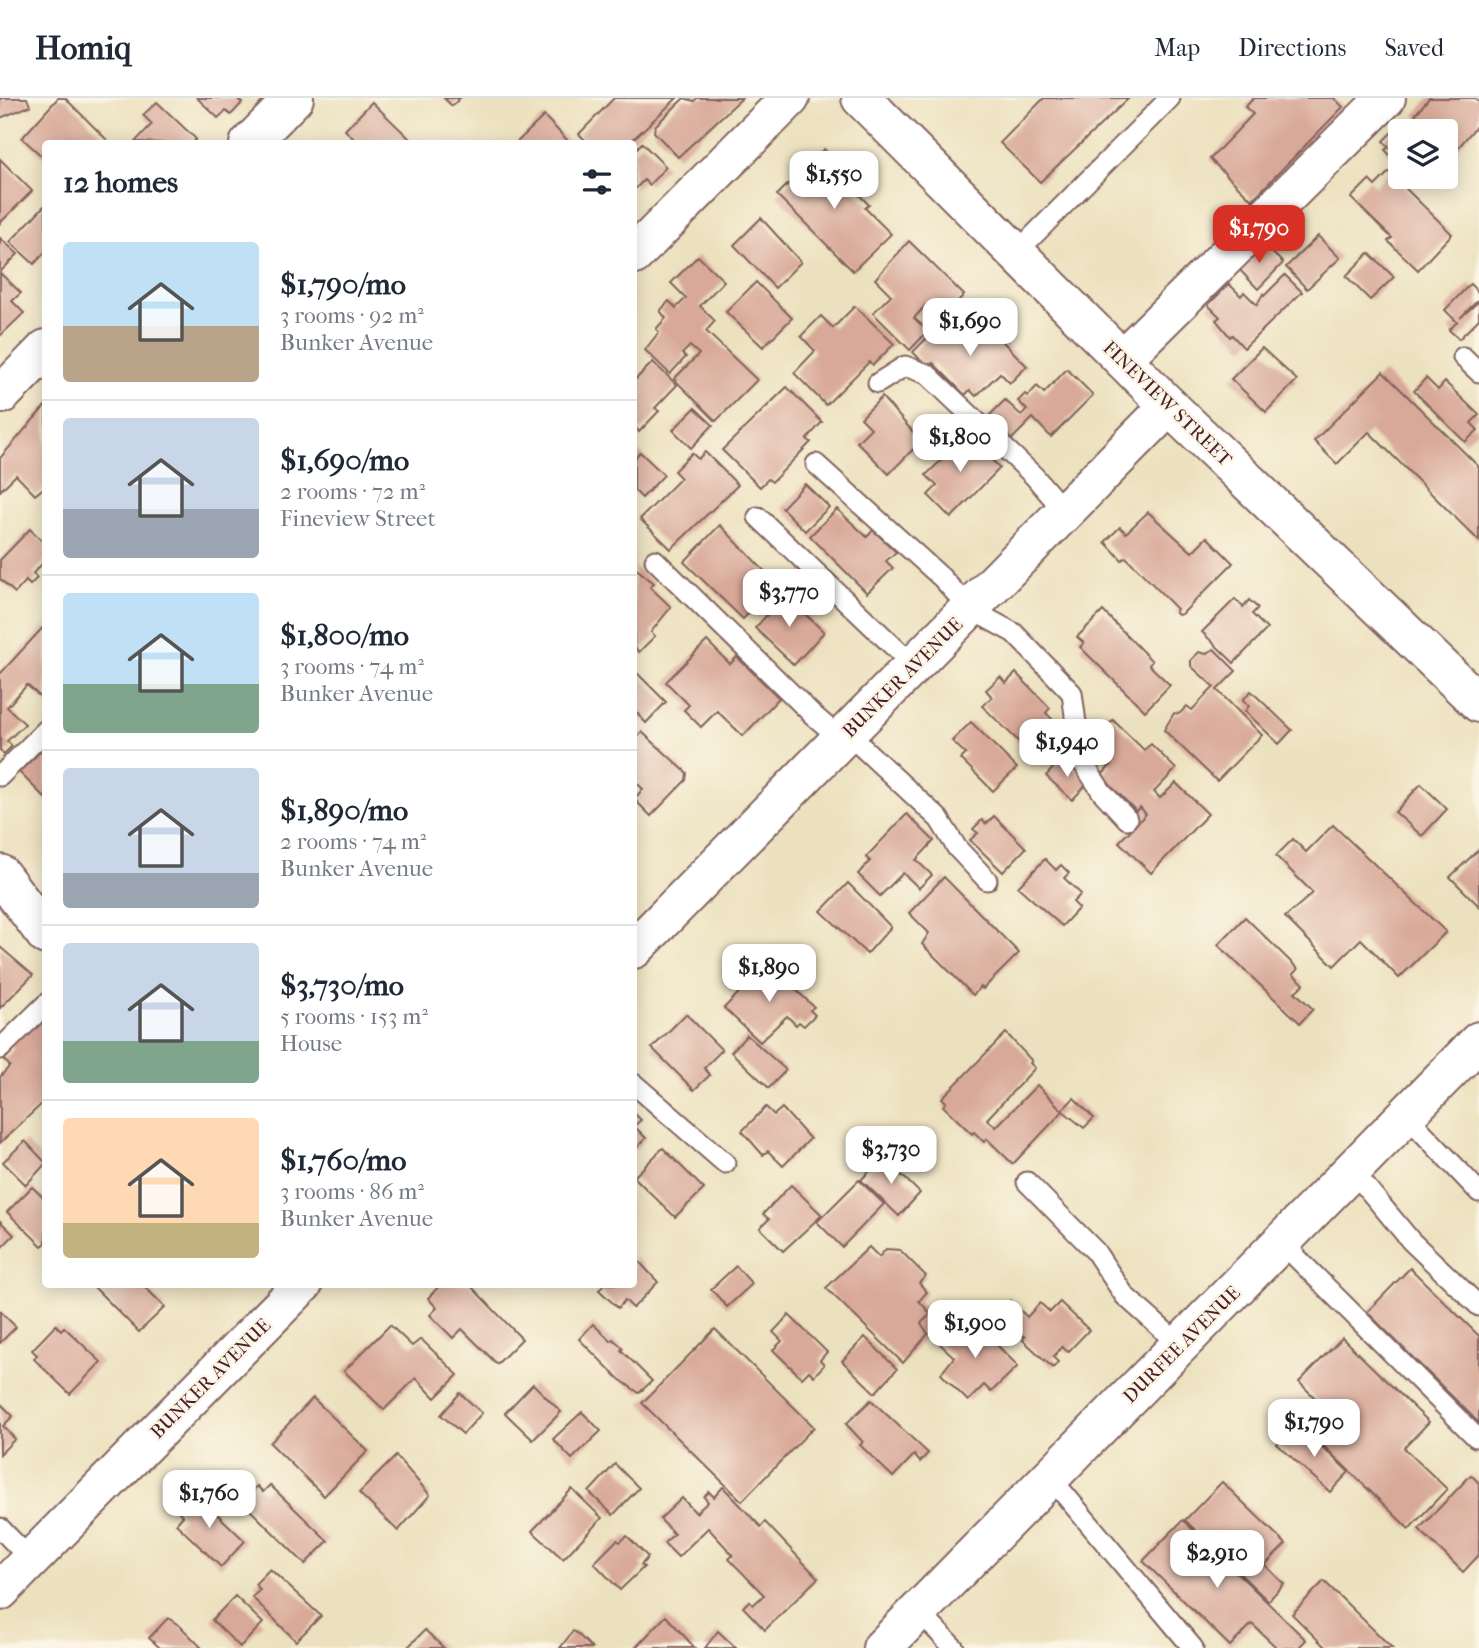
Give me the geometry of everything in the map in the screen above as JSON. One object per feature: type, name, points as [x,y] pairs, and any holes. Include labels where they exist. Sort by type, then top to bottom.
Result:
[{"type":"street","points":[[253,140],[294,98]]},
{"type":"street","points":[[637,252],[790,98]]},
{"type":"street","name":"FINEVIEW STREET","points":[[861,98],[1169,406],[1479,703]]},
{"type":"street","points":[[1122,359],[1386,98]]},
{"type":"street","points":[[2,394],[42,353]]},
{"type":"street","name":"BUNKER AVENUE","points":[[637,946],[1169,406]]},
{"type":"street","points":[[0,874],[42,930]]},
{"type":"street","name":"DURFEE AVENUE","points":[[882,1648],[1479,1041]]},
{"type":"street","name":"BUNKER AVENUE","points":[[0,1591],[299,1288]]},
{"type":"lane","points":[[1016,253],[1170,98]]},
{"type":"lane","points":[[1464,357],[1479,372]]},
{"type":"lane","points":[[878,383],[905,366],[927,374],[1034,476],[1065,512]]},
{"type":"lane","points":[[816,464],[942,578],[970,609],[1014,633],[1072,694],[1081,760],[1102,792],[1128,819]]},
{"type":"lane","points":[[758,517],[913,665]]},
{"type":"lane","points":[[655,561],[813,715],[844,736],[939,819],[957,848],[987,880]]},
{"type":"lane","points":[[0,776],[42,734]]},
{"type":"lane","points":[[0,1049],[42,1008]]},
{"type":"lane","points":[[637,1087],[725,1163]]},
{"type":"lane","points":[[1406,1115],[1479,1192]]},
{"type":"lane","points":[[1352,1170],[1411,1241],[1479,1306]]},
{"type":"lane","points":[[1027,1182],[1095,1251],[1125,1296],[1180,1345]]},
{"type":"lane","points":[[1281,1242],[1476,1437]]},
{"type":"lane","points":[[1050,1477],[1193,1648]]},
{"type":"lane","points":[[0,1528],[31,1560]]},
{"type":"lane","points":[[918,1611],[954,1648]]},
{"type":"building","points":[[0,98],[27,98],[30,106],[0,118]]},
{"type":"building","points":[[58,98],[65,98],[107,140],[42,140],[42,156],[22,138]]},
{"type":"building","points":[[197,98],[237,98],[242,103],[231,115],[226,111],[218,118]]},
{"type":"building","points":[[444,98],[460,98],[452,106]]},
{"type":"building","points":[[614,98],[677,98],[632,140],[585,140],[579,134]]},
{"type":"building","points":[[684,98],[694,101],[697,98],[742,98],[678,157],[654,132],[655,126]]},
{"type":"building","points":[[1044,98],[1129,98],[1040,182],[1000,143]]},
{"type":"building","points":[[1254,98],[1334,98],[1343,107],[1252,200],[1210,159],[1253,114],[1245,107]]},
{"type":"building","points":[[1429,98],[1475,98],[1479,102],[1479,123],[1458,148],[1458,119],[1419,119],[1415,115]]},
{"type":"building","points":[[157,102],[196,139],[137,140],[152,124],[143,115]]},
{"type":"building","points":[[372,102],[410,139],[355,140],[345,130]]},
{"type":"building","points":[[544,116],[567,140],[519,140]]},
{"type":"building","points":[[642,143],[666,167],[649,185],[644,180],[637,187],[637,148]]},
{"type":"building","points":[[824,149],[847,172],[842,177],[869,205],[865,208],[891,234],[853,271],[777,195]]},
{"type":"building","points":[[0,159],[32,191],[0,223]]},
{"type":"building","points":[[1388,173],[1388,189],[1406,189],[1452,234],[1418,270],[1388,241],[1392,238],[1351,198],[1369,180],[1375,186]]},
{"type":"building","points":[[42,208],[42,255],[34,264],[10,242]]},
{"type":"building","points":[[761,218],[801,262],[775,288],[734,245]]},
{"type":"building","points":[[1318,236],[1340,258],[1307,289],[1286,267]]},
{"type":"building","points":[[0,238],[18,254],[1,271],[0,270]]},
{"type":"building","points":[[909,241],[964,295],[940,319],[926,305],[914,318],[928,331],[910,350],[873,313],[891,295],[875,279]]},
{"type":"building","points":[[1260,241],[1283,263],[1258,289],[1235,265]]},
{"type":"building","points":[[1369,253],[1394,277],[1370,300],[1346,276]]},
{"type":"building","points":[[698,256],[724,281],[700,306],[715,321],[706,331],[757,380],[716,421],[674,379],[699,354],[690,346],[682,354],[686,357],[670,374],[645,350],[659,332],[656,329],[666,318],[660,311],[669,301],[676,308],[686,298],[671,283]]},
{"type":"building","points":[[0,273],[21,293],[12,301],[24,313],[0,336]]},
{"type":"building","points":[[1285,275],[1302,292],[1244,348],[1232,335],[1230,337],[1216,320],[1220,317],[1208,305],[1229,284],[1241,296],[1244,292],[1257,305],[1263,294],[1264,296]]},
{"type":"building","points":[[756,282],[792,318],[763,347],[726,312]]},
{"type":"building","points":[[1470,284],[1479,293],[1479,299],[1460,318],[1479,301],[1479,319],[1459,339],[1449,330],[1457,322],[1445,310]]},
{"type":"building","points":[[855,306],[894,344],[873,365],[869,362],[826,405],[794,373],[815,351],[801,336],[821,316],[833,328]]},
{"type":"building","points":[[980,319],[1027,366],[1010,383],[1000,373],[976,396],[970,390],[965,395],[933,363],[928,368],[913,352],[940,325],[957,342]]},
{"type":"building","points":[[1262,348],[1297,380],[1266,412],[1231,379]]},
{"type":"building","points":[[653,362],[677,385],[655,408],[659,411],[639,432],[637,430],[637,378]]},
{"type":"building","points":[[1067,369],[1093,395],[1051,437],[1033,418],[1007,444],[984,421],[1005,400],[1021,415],[1027,410],[1018,401],[1025,394],[1028,396],[1037,386],[1044,393]]},
{"type":"building","points":[[1383,372],[1479,467],[1479,541],[1369,432],[1337,464],[1314,441]]},
{"type":"building","points":[[1426,378],[1438,390],[1445,382],[1479,415],[1471,423],[1478,430],[1465,442],[1414,391]]},
{"type":"building","points":[[787,387],[822,422],[807,439],[811,442],[772,482],[768,479],[760,487],[722,450]]},
{"type":"building","points":[[882,397],[921,441],[889,474],[857,442],[871,428],[861,418]]},
{"type":"building","points":[[695,408],[713,425],[691,448],[673,430]]},
{"type":"building","points":[[42,410],[42,489],[35,495],[16,475],[0,491],[0,458]]},
{"type":"building","points":[[960,428],[1000,468],[951,518],[928,495],[937,486],[926,475],[955,447],[948,440]]},
{"type":"building","points":[[640,452],[664,475],[642,498],[637,493],[637,456]]},
{"type":"building","points":[[705,452],[738,485],[671,549],[640,519],[681,478],[674,471],[692,453],[698,459]]},
{"type":"building","points":[[805,484],[829,507],[805,531],[782,508]]},
{"type":"building","points":[[837,509],[867,537],[873,530],[896,552],[886,561],[893,568],[867,593],[810,536]]},
{"type":"building","points":[[1148,512],[1192,552],[1207,537],[1233,563],[1182,614],[1178,615],[1175,612],[1177,609],[1126,557],[1122,560],[1105,542],[1120,527],[1126,533]]},
{"type":"building","points":[[720,525],[777,584],[743,619],[684,562]]},
{"type":"building","points":[[30,529],[42,541],[42,564],[33,573],[37,578],[30,585],[26,581],[15,593],[0,579],[0,560]]},
{"type":"building","points":[[637,569],[654,583],[650,587],[671,607],[651,632],[655,636],[639,652]]},
{"type":"building","points":[[782,592],[824,632],[794,665],[755,628],[767,615],[764,612]]},
{"type":"building","points":[[1235,599],[1243,607],[1249,600],[1258,608],[1252,614],[1267,629],[1234,663],[1202,632]]},
{"type":"building","points":[[1103,611],[1152,661],[1149,665],[1170,685],[1145,711],[1080,647],[1084,643],[1077,637]]},
{"type":"building","points":[[42,628],[42,698],[27,685],[7,707],[25,724],[7,741],[12,746],[4,754],[0,750],[0,674]]},
{"type":"building","points":[[707,641],[730,664],[737,657],[779,698],[743,736],[717,711],[701,727],[684,710],[689,705],[666,682]]},
{"type":"building","points":[[1214,649],[1236,671],[1217,690],[1262,735],[1217,781],[1164,730],[1174,713],[1179,714],[1187,706],[1192,710],[1214,687],[1191,666],[1191,660],[1199,652],[1206,654]]},
{"type":"building","points":[[637,673],[666,702],[646,723],[637,713]]},
{"type":"building","points":[[1016,673],[1050,708],[1046,713],[1066,733],[1038,760],[982,706],[992,697],[986,690],[1000,677],[1006,683]]},
{"type":"building","points":[[1251,691],[1292,730],[1279,744],[1245,711],[1249,706],[1243,700]]},
{"type":"building","points":[[1113,720],[1144,750],[1151,744],[1176,769],[1154,792],[1160,798],[1176,783],[1208,814],[1151,873],[1119,842],[1146,814],[1140,807],[1136,811],[1101,776],[1111,765],[1089,745]]},
{"type":"building","points":[[971,722],[1017,768],[993,791],[961,759],[966,754],[952,741]]},
{"type":"building","points":[[642,732],[687,773],[686,780],[651,816],[637,802],[637,796],[643,789],[637,783],[637,738]]},
{"type":"building","points":[[42,750],[42,795],[19,772]]},
{"type":"building","points":[[1063,757],[1089,782],[1072,800],[1046,776]]},
{"type":"building","points":[[1421,784],[1447,809],[1422,836],[1395,812]]},
{"type":"building","points":[[907,814],[934,841],[916,860],[932,875],[919,888],[903,873],[880,896],[858,874],[870,861],[866,857]]},
{"type":"building","points":[[994,816],[1026,848],[1003,872],[970,840],[978,833],[973,829],[982,820],[986,824]]},
{"type":"building","points":[[1333,825],[1446,932],[1399,978],[1361,939],[1334,966],[1285,917],[1313,893],[1276,856],[1293,839],[1306,852]]},
{"type":"building","points":[[1479,849],[1479,906],[1450,877]]},
{"type":"building","points":[[1045,859],[1056,870],[1061,865],[1069,873],[1064,878],[1081,894],[1073,902],[1079,908],[1062,926],[1018,887]]},
{"type":"building","points":[[944,877],[1019,953],[983,989],[981,987],[973,995],[922,944],[929,933],[909,913]]},
{"type":"building","points":[[848,883],[891,927],[867,954],[821,911]]},
{"type":"building","points":[[1245,917],[1298,969],[1293,974],[1304,984],[1295,992],[1313,1009],[1300,1023],[1218,945]]},
{"type":"building","points":[[0,947],[33,975],[0,1008]]},
{"type":"building","points":[[768,963],[814,1007],[810,1010],[815,1015],[804,1026],[799,1022],[796,1025],[787,1016],[760,1042],[724,1008]]},
{"type":"building","points":[[42,1011],[42,1104],[0,1143],[0,1077],[10,1066],[4,1060],[15,1048],[10,1044]]},
{"type":"building","points":[[686,1014],[722,1050],[704,1068],[710,1075],[694,1090],[652,1048]]},
{"type":"building","points":[[1006,1033],[1032,1061],[1030,1063],[1035,1068],[987,1119],[996,1127],[1037,1085],[1062,1110],[1074,1098],[1094,1118],[1084,1128],[1063,1111],[1013,1164],[987,1139],[984,1142],[974,1132],[972,1134],[943,1106],[946,1102],[942,1098]]},
{"type":"building","points":[[747,1035],[786,1070],[769,1088],[731,1052]]},
{"type":"building","points":[[766,1107],[774,1115],[782,1108],[810,1139],[783,1166],[768,1151],[763,1155],[742,1131]]},
{"type":"building","points":[[637,1129],[646,1138],[637,1148]]},
{"type":"building","points":[[25,1141],[42,1159],[42,1167],[26,1185],[3,1162]]},
{"type":"building","points":[[663,1148],[704,1189],[675,1217],[637,1180],[637,1174]]},
{"type":"building","points":[[883,1157],[920,1193],[899,1216],[861,1180]]},
{"type":"building","points":[[859,1180],[884,1204],[842,1247],[817,1222]]},
{"type":"building","points":[[791,1185],[822,1215],[783,1251],[760,1228],[769,1219],[763,1214]]},
{"type":"building","points":[[32,1187],[42,1196],[42,1246],[7,1212]]},
{"type":"building","points":[[0,1221],[14,1235],[0,1249]]},
{"type":"building","points":[[869,1247],[879,1257],[886,1249],[900,1250],[926,1276],[919,1283],[927,1292],[919,1301],[931,1314],[921,1323],[928,1334],[903,1363],[826,1288]]},
{"type":"building","points":[[637,1259],[658,1282],[633,1308],[625,1300],[618,1308],[599,1290],[637,1288]]},
{"type":"building","points":[[736,1266],[752,1284],[727,1307],[711,1289]]},
{"type":"building","points":[[1410,1268],[1479,1336],[1479,1423],[1367,1312]]},
{"type":"building","points":[[95,1288],[146,1288],[165,1307],[139,1332]]},
{"type":"building","points":[[437,1288],[473,1288],[522,1339],[497,1364],[462,1329],[453,1338],[430,1315],[437,1308],[428,1298]]},
{"type":"building","points":[[1010,1300],[1027,1317],[1040,1303],[1050,1312],[1060,1302],[1089,1330],[1068,1352],[1062,1347],[1053,1357],[1058,1362],[1053,1368],[1023,1340],[1025,1337],[1021,1334],[1019,1336],[996,1315]]},
{"type":"building","points":[[0,1311],[16,1327],[0,1343]]},
{"type":"building","points":[[789,1315],[827,1352],[820,1360],[824,1365],[814,1376],[809,1371],[802,1378],[773,1350],[782,1341],[773,1332]]},
{"type":"building","points":[[968,1316],[1018,1366],[991,1392],[984,1385],[968,1401],[941,1374],[954,1357],[940,1344]]},
{"type":"building","points":[[593,1324],[623,1348],[621,1350],[652,1381],[639,1393],[619,1379],[579,1339]]},
{"type":"building","points":[[56,1325],[61,1330],[64,1327],[101,1362],[70,1394],[34,1359],[37,1355],[32,1350]]},
{"type":"building","points":[[390,1325],[412,1346],[421,1339],[458,1375],[435,1398],[416,1378],[384,1410],[344,1371]]},
{"type":"building","points":[[715,1329],[814,1427],[742,1501],[642,1403]]},
{"type":"building","points":[[865,1337],[897,1369],[875,1393],[842,1361]]},
{"type":"building","points":[[1342,1338],[1429,1422],[1404,1448],[1447,1489],[1409,1529],[1300,1423],[1320,1403],[1299,1382]]},
{"type":"building","points":[[533,1384],[561,1412],[533,1440],[505,1413]]},
{"type":"building","points":[[460,1393],[482,1413],[463,1434],[441,1415]]},
{"type":"building","points":[[313,1398],[368,1451],[324,1496],[270,1443]]},
{"type":"building","points":[[871,1400],[928,1453],[920,1462],[914,1455],[893,1477],[860,1445],[863,1442],[846,1424]]},
{"type":"building","points":[[0,1403],[13,1416],[3,1426],[15,1439],[0,1454]]},
{"type":"building","points":[[582,1412],[601,1431],[572,1459],[553,1439]]},
{"type":"building","points":[[1301,1427],[1349,1472],[1330,1492],[1277,1444],[1285,1436],[1289,1440]]},
{"type":"building","points":[[396,1456],[430,1495],[398,1531],[359,1493]]},
{"type":"building","points":[[615,1464],[639,1488],[613,1515],[589,1492]]},
{"type":"building","points":[[1471,1475],[1479,1483],[1479,1555],[1463,1572],[1419,1529]]},
{"type":"building","points":[[1222,1482],[1286,1544],[1265,1565],[1284,1584],[1268,1601],[1185,1520]]},
{"type":"building","points":[[270,1485],[328,1541],[305,1564],[242,1502],[257,1486],[263,1492]]},
{"type":"building","points":[[723,1487],[761,1527],[765,1522],[818,1578],[765,1630],[743,1607],[749,1601],[753,1605],[764,1595],[729,1559],[733,1555],[708,1528],[678,1557],[664,1543],[674,1534],[660,1519],[682,1498],[696,1513],[708,1502],[704,1497],[709,1492],[714,1497]]},
{"type":"building","points":[[572,1489],[602,1518],[563,1559],[532,1531]]},
{"type":"building","points":[[195,1493],[245,1541],[221,1567],[176,1524],[183,1516],[178,1511]]},
{"type":"building","points":[[1183,1520],[1306,1640],[1298,1648],[1277,1648],[1252,1624],[1230,1646],[1143,1561]]},
{"type":"building","points":[[627,1536],[648,1557],[641,1565],[644,1567],[620,1590],[594,1563],[617,1540],[620,1542]]},
{"type":"building","points":[[270,1569],[321,1616],[296,1641],[252,1597],[260,1590],[255,1584]]},
{"type":"building","points":[[1324,1581],[1392,1648],[1326,1648],[1292,1614]]},
{"type":"building","points":[[235,1596],[263,1623],[240,1647],[212,1620]]},
{"type":"building","points":[[666,1616],[695,1648],[635,1648]]},
{"type":"building","points":[[168,1618],[202,1648],[160,1648],[149,1638]]},
{"type":"building","points":[[425,1630],[444,1648],[407,1648]]},
{"type":"building","points":[[573,1631],[578,1634],[592,1648],[560,1648]]},
{"type":"building","points":[[718,1631],[736,1648],[705,1648]]}]
